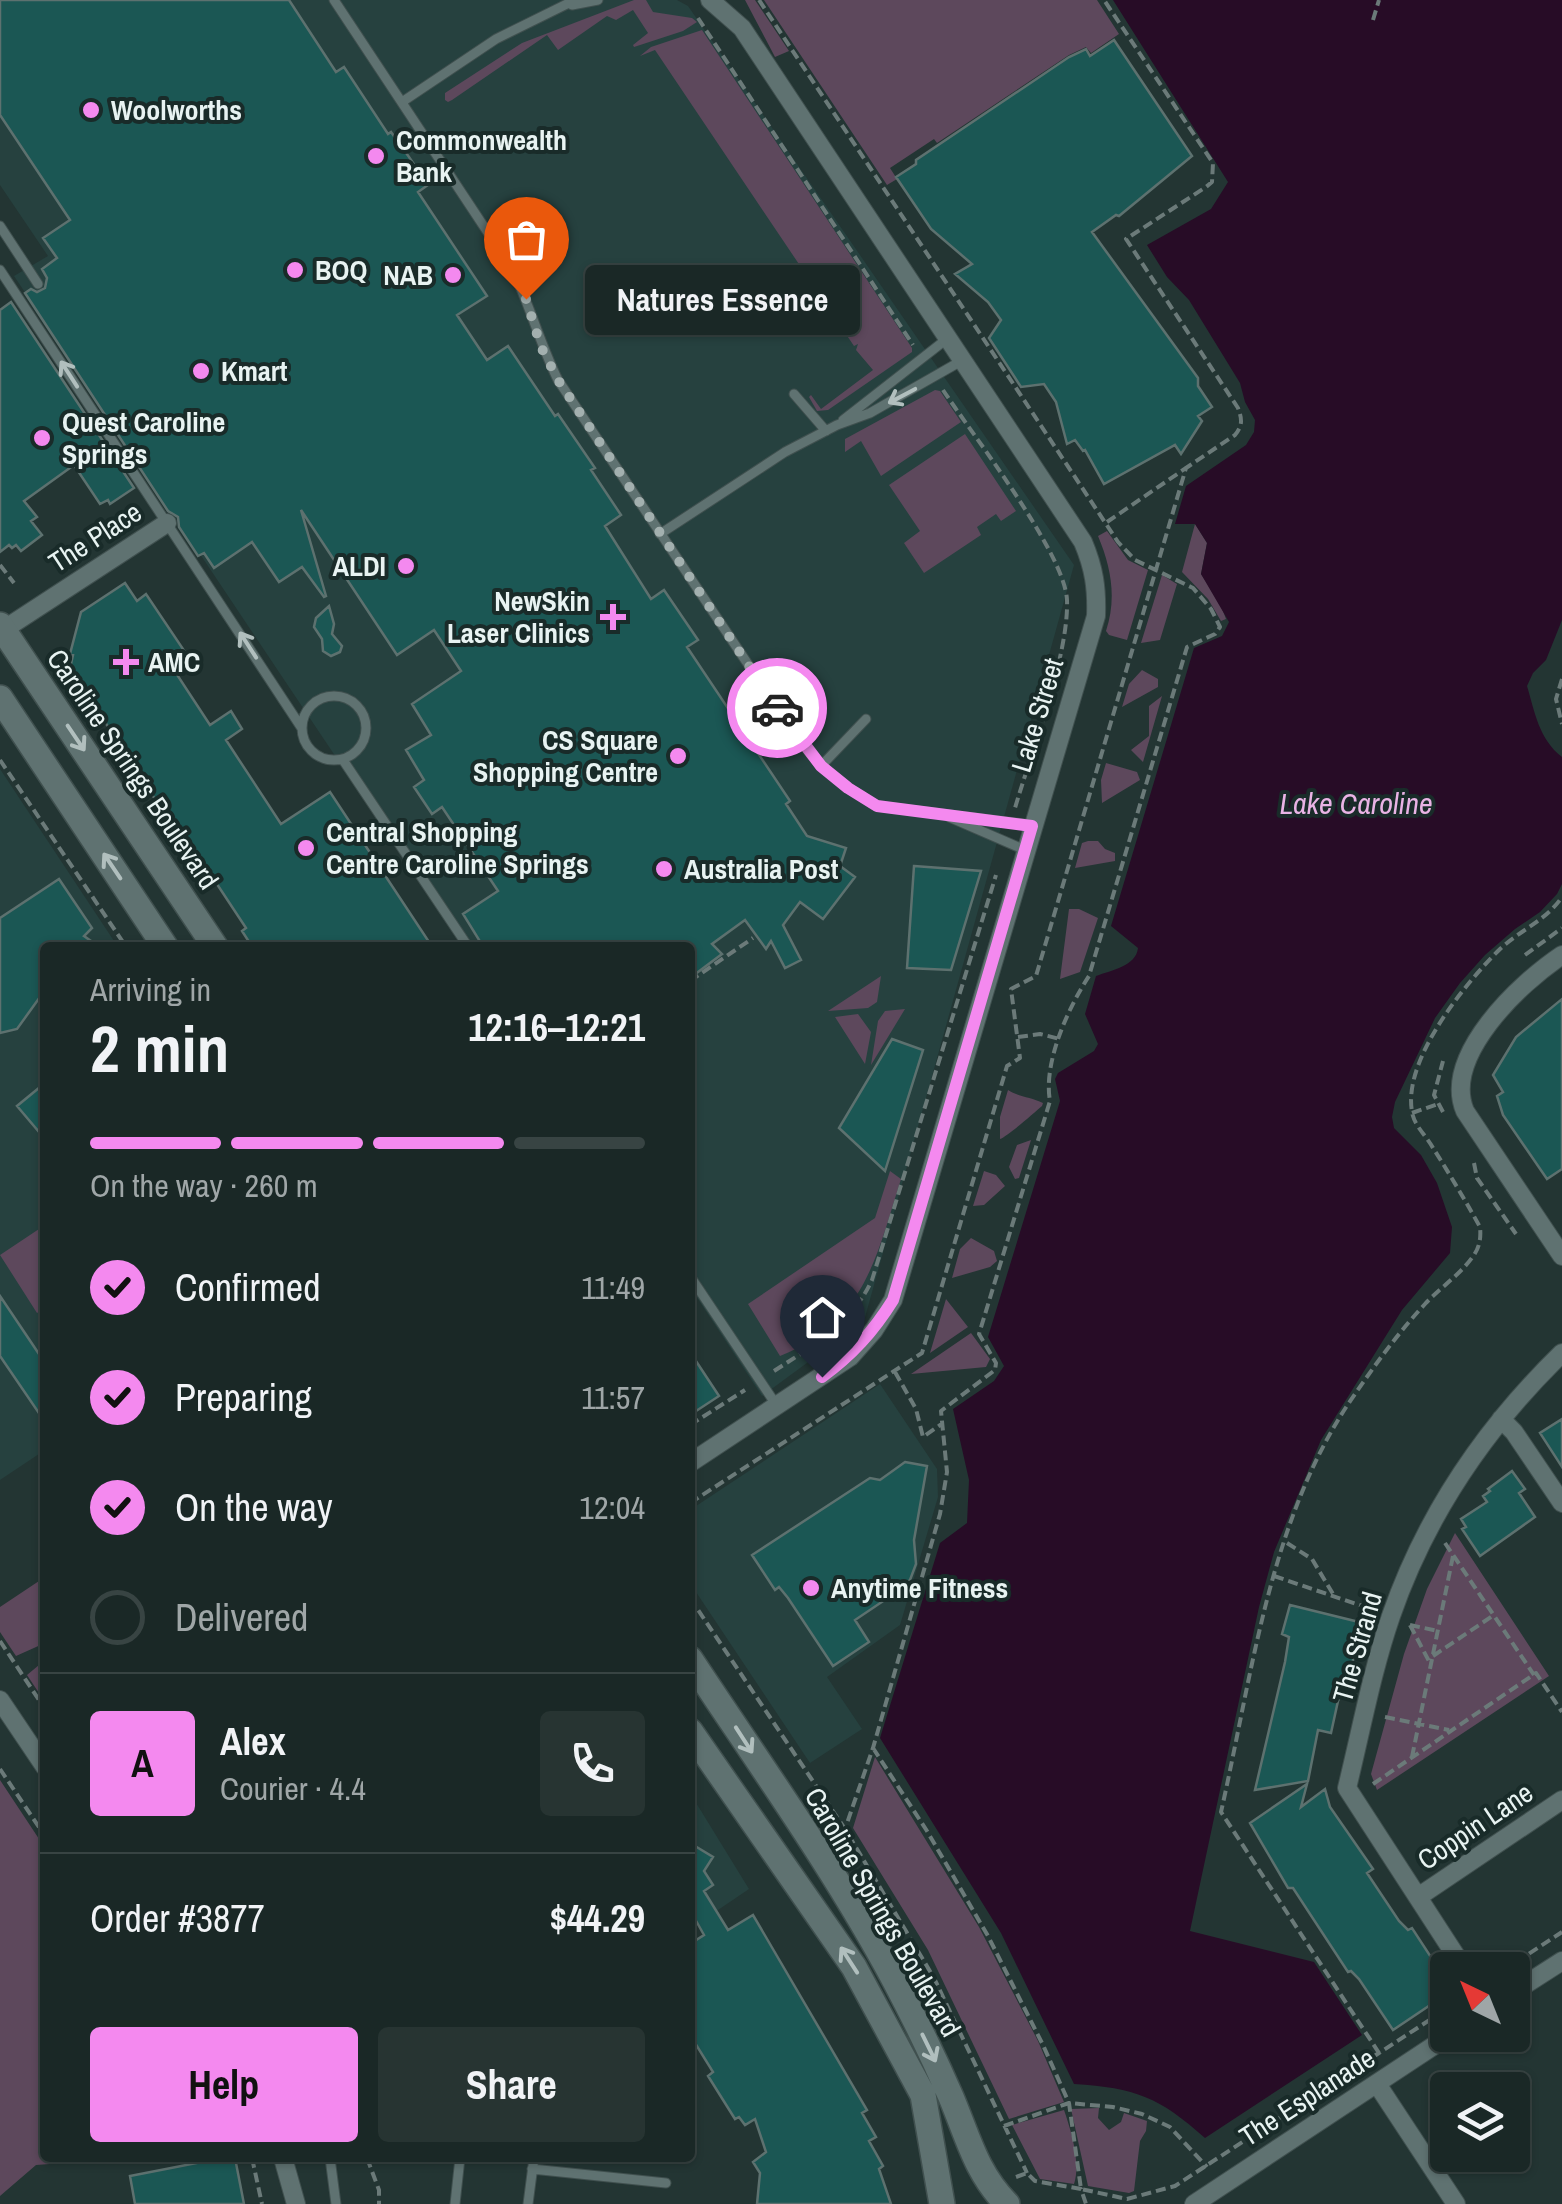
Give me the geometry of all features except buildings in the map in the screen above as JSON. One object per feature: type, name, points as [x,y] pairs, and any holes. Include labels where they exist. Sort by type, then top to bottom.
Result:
[{"type":"main road","name":"Caroline Springs Boulevard","points":[[1,629],[212,942]]},
{"type":"main road","points":[[0,698],[162,942]]},
{"type":"main road","name":"Caroline Springs Boulevard","points":[[695,1667],[886,1965],[932,2053],[973,2158],[989,2186],[1007,2204]]},
{"type":"main road","name":"Caroline Springs Boulevard","points":[[695,1738],[854,1966],[923,2095],[942,2204]]},
{"type":"street","name":"Lake Street","points":[[733,0],[742,28]]},
{"type":"street","name":"Lake Street","points":[[695,1460],[850,1357],[893,1300],[1096,616],[1095,571],[1082,542],[742,28],[711,1]]},
{"type":"street","name":"The Place","points":[[1,629],[167,523]]},
{"type":"street","points":[[1562,955],[1498,1009],[1468,1059],[1458,1094],[1562,1256]]},
{"type":"street","name":"The Strand","points":[[1453,1952],[1347,1788],[1391,1616],[1420,1547],[1452,1485],[1501,1419],[1562,1353]]},
{"type":"street","points":[[1501,1419],[1562,1503]]},
{"type":"street","points":[[0,1700],[40,1760]]},
{"type":"street","name":"Coppin Lane","points":[[1418,1897],[1562,1800]]},
{"type":"street","points":[[1530,1981],[1562,1961]]},
{"type":"street","name":"The Esplanade","points":[[1194,2204],[1430,2048]]},
{"type":"street","points":[[1377,2084],[1451,2202]]},
{"type":"street","points":[[284,2162],[296,2204]]},
{"type":"lane","points":[[334,0],[497,243],[525,296],[541,347],[558,380],[798,740],[821,766],[877,806],[1032,826]]},
{"type":"lane","points":[[402,102],[496,39],[575,0]]},
{"type":"lane","points":[[561,4],[598,0]]},
{"type":"lane","points":[[0,226],[38,284]]},
{"type":"lane","points":[[0,270],[301,726],[312,753],[322,759],[342,760],[360,748],[366,728],[364,717],[350,700],[341,696],[320,699],[304,714],[301,726]]},
{"type":"lane","points":[[837,425],[948,338]]},
{"type":"lane","points":[[660,534],[785,452],[870,413],[963,360]]},
{"type":"lane","points":[[794,394],[826,430]]},
{"type":"lane","points":[[821,766],[866,719]]},
{"type":"lane","points":[[342,760],[465,942]]},
{"type":"lane","points":[[942,813],[1025,850]]},
{"type":"lane","points":[[695,1283],[777,1406]]},
{"type":"lane","points":[[331,2162],[336,2204]]},
{"type":"lane","points":[[455,2204],[460,2162]]},
{"type":"lane","points":[[528,2204],[533,2163],[666,2183]]},
{"type":"path","points":[[1373,20],[1378,0]]},
{"type":"path","points":[[711,1],[695,13],[921,358]]},
{"type":"path","points":[[935,378],[1056,559],[1067,599],[1059,657],[1012,821]]},
{"type":"path","points":[[1106,523],[1186,468]]},
{"type":"path","points":[[0,565],[14,582]]},
{"type":"path","points":[[1562,679],[1556,700],[1562,724]]},
{"type":"path","points":[[0,760],[123,942]]},
{"type":"path","points":[[695,1422],[838,1329],[861,1303],[872,1280],[1005,843]]},
{"type":"path","points":[[1379,2054],[1222,1812],[1274,1576],[1318,1458],[1348,1404],[1389,1345],[1469,1261],[1481,1238],[1480,1226],[1412,1113],[1415,1075],[1445,1016],[1470,982],[1501,948],[1546,916],[1562,897]]},
{"type":"path","points":[[695,978],[753,938]]},
{"type":"path","points":[[1018,1036],[1040,1034],[1060,1039]]},
{"type":"path","points":[[1412,1113],[1438,1104]]},
{"type":"path","points":[[895,1372],[916,1410],[922,1437],[943,1423]]},
{"type":"path","points":[[1286,1542],[1312,1558],[1333,1594]]},
{"type":"path","points":[[1445,1543],[1562,1712]]},
{"type":"path","points":[[1412,1757],[1454,1556]]},
{"type":"path","points":[[1274,1576],[1333,1594],[1410,1625],[1438,1631]]},
{"type":"path","points":[[695,1605],[846,1829],[934,1978],[1028,2173]]},
{"type":"path","points":[[1433,1656],[1494,1615]]},
{"type":"path","points":[[1410,1625],[1431,1665]]},
{"type":"path","points":[[0,1641],[40,1701]]},
{"type":"path","points":[[1373,1784],[1534,1675]]},
{"type":"path","points":[[1385,1717],[1452,1730]]},
{"type":"path","points":[[873,1748],[927,1831],[1030,2018],[1068,2104],[1081,2189],[1128,2199],[1175,2186],[1430,2020]]},
{"type":"path","points":[[0,1770],[40,1829]]},
{"type":"path","points":[[1530,1953],[1562,1932]]},
{"type":"path","points":[[1004,2126],[1068,2104],[1089,2103],[1142,2114],[1170,2127],[1207,2166]]},
{"type":"path","points":[[253,2162],[262,2204]]},
{"type":"path","points":[[368,2162],[379,2190],[379,2204]]},
{"type":"shaded area","name":"CS Square Shopping Centre","points":[[0,0],[677,0],[688,6],[1074,565],[864,1321],[762,1396],[695,1295],[695,942],[460,942],[14,276],[48,256],[0,185]]},
{"type":"shaded area","points":[[634,0],[646,0],[653,12],[697,22],[683,31],[634,47],[648,33],[633,10],[616,20],[607,16],[558,50],[547,35],[452,100],[445,100],[445,93],[522,43]]},
{"type":"shaded area","points":[[745,0],[755,0],[789,51],[775,57]]},
{"type":"shaded area","points":[[764,0],[1097,0],[1119,34],[1091,53],[1086,47],[1069,55],[937,143],[934,139],[890,168],[897,179],[887,185]]},
{"type":"shaded area","points":[[702,30],[912,348],[912,352],[828,410],[817,411],[809,397],[821,409],[873,370],[655,50],[640,56],[651,47]]},
{"type":"shaded area","points":[[935,390],[940,391],[961,422],[881,476],[861,441],[845,452],[845,439]]},
{"type":"shaded area","points":[[965,434],[1016,511],[1001,521],[996,514],[977,527],[981,535],[924,573],[904,543],[920,531],[889,485]]},
{"type":"shaded area","points":[[1195,524],[1207,543],[1201,574],[1220,603],[1226,619],[1221,621],[1208,599],[1182,572]]},
{"type":"shaded area","points":[[1107,531],[1128,560],[1148,570],[1127,640],[1106,631],[1111,583],[1098,536]]},
{"type":"shaded area","points":[[1162,575],[1177,584],[1160,640],[1141,643]]},
{"type":"shaded area","points":[[1142,670],[1158,679],[1158,687],[1122,707],[1129,684]]},
{"type":"shaded area","points":[[1162,696],[1143,762],[1131,750],[1149,736],[1149,706]]},
{"type":"shaded area","points":[[1106,763],[1137,772],[1140,780],[1102,803],[1101,780]]},
{"type":"shaded area","points":[[0,769],[115,942],[40,942],[40,1453],[0,1480]]},
{"type":"shaded area","points":[[1098,841],[1115,853],[1115,861],[1075,868],[1082,843]]},
{"type":"shaded area","points":[[1069,909],[1098,918],[1080,972],[1060,979]]},
{"type":"shaded area","points":[[881,976],[877,1002],[868,1008],[828,1011]]},
{"type":"shaded area","points":[[905,1009],[871,1065],[878,1021],[885,1011]]},
{"type":"shaded area","points":[[858,1014],[871,1032],[865,1064],[835,1017]]},
{"type":"shaded area","points":[[1008,1090],[1043,1103],[1000,1139],[1000,1117]]},
{"type":"shaded area","points":[[1031,1140],[1019,1178],[1015,1179],[1009,1167],[1017,1145]]},
{"type":"shaded area","points":[[890,1171],[901,1179],[884,1235],[863,1284],[831,1325],[809,1342],[780,1356],[748,1304],[875,1218]]},
{"type":"shaded area","points":[[984,1171],[996,1175],[1005,1186],[984,1205],[973,1206]]},
{"type":"shaded area","points":[[40,1228],[40,1311],[37,1313],[0,1255]]},
{"type":"shaded area","points":[[971,1238],[994,1251],[997,1261],[990,1267],[952,1278],[960,1249]]},
{"type":"shaded area","points":[[946,1299],[968,1327],[930,1353]]},
{"type":"shaded area","points":[[971,1333],[990,1359],[986,1367],[911,1374]]},
{"type":"shaded area","points":[[880,1384],[937,1469],[938,1497],[900,1625],[827,1677],[862,1729],[810,1763],[695,1590],[695,1507]]},
{"type":"shaded area","points":[[1455,1533],[1549,1676],[1377,1790],[1371,1774],[1404,1654],[1427,1589]]},
{"type":"shaded area","points":[[40,1580],[40,1645],[16,1656],[0,1632],[0,1607]]},
{"type":"shaded area","points":[[40,1664],[40,1694],[27,1675]]},
{"type":"shaded area","points":[[875,1757],[979,1927],[1038,2041],[1064,2102],[1009,2119],[928,1950],[853,1828]]},
{"type":"shaded area","points":[[0,1780],[40,1840],[40,2162],[77,2162],[36,2165],[0,2196]]},
{"type":"shaded area","points":[[695,1801],[749,1889],[695,1926]]},
{"type":"shaded area","points":[[1099,2108],[1098,2118],[1109,2130],[1121,2122],[1124,2113],[1147,2121],[1140,2141],[1134,2191],[1129,2193],[1088,2186],[1071,2109]]},
{"type":"shaded area","points":[[1064,2110],[1076,2157],[1074,2184],[1040,2179],[1012,2125]]},
{"type":"water","name":"Lake Caroline","points":[[1113,0],[1562,0],[1562,620],[1546,660],[1527,686],[1543,734],[1562,757],[1562,884],[1540,912],[1485,955],[1460,983],[1435,1018],[1395,1102],[1394,1128],[1421,1155],[1437,1183],[1452,1227],[1450,1253],[1402,1310],[1321,1440],[1274,1552],[1190,1931],[1314,1962],[1362,2035],[1205,2138],[1146,2097],[1114,2088],[1074,2084],[1001,1933],[880,1738],[940,1543],[967,1523],[969,1480],[953,1409],[994,1381],[1004,1366],[988,1337],[1060,1101],[1055,1079],[1098,1044],[1085,1014],[1096,976],[1122,966],[1136,954],[1138,948],[1111,926],[1194,648],[1222,636],[1229,622],[1201,574],[1207,543],[1195,524],[1175,524],[1186,486],[1246,445],[1254,432],[1255,420],[1240,383],[1189,300],[1167,277],[1147,245],[1211,209],[1228,182]]},
{"type":"way so far","points":[[526,299],[541,347],[558,380],[777,708]]},
{"type":"place","name":"Woolworths","points":[[91,110]]},
{"type":"place","name":"Commonwealth Bank","points":[[376,156]]},
{"type":"place","name":"BOQ","points":[[295,270]]},
{"type":"place","name":"NAB","points":[[453,275]]},
{"type":"place","name":"Natures Essence","points":[[526,299]]},
{"type":"place","name":"Kmart","points":[[201,371]]},
{"type":"place","name":"Quest Caroline Springs","points":[[42,438]]},
{"type":"place","name":"ALDI","points":[[406,566]]},
{"type":"place","name":"NewSkin Laser Clinics","points":[[613,617]]},
{"type":"place","name":"AMC","points":[[126,662]]},
{"type":"place","name":"CS Square Shopping Centre","points":[[678,756]]},
{"type":"place","name":"Central Shopping Centre Caroline Springs","points":[[306,848]]},
{"type":"place","name":"Australia Post","points":[[664,869]]},
{"type":"place","name":"Anytime Fitness","points":[[811,1588]]},
{"type":"route","points":[[777,708],[821,766],[877,806],[1032,826],[893,1300],[850,1357],[822,1377]]}]
